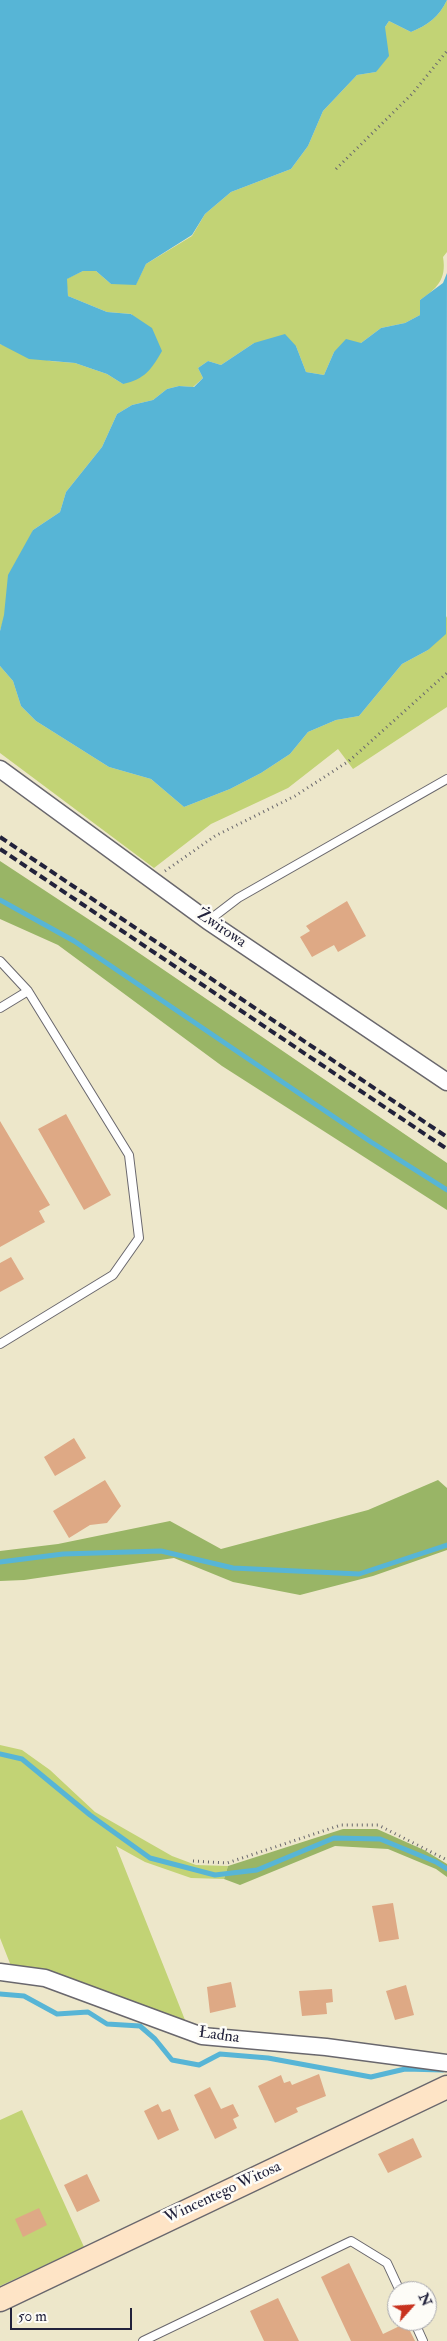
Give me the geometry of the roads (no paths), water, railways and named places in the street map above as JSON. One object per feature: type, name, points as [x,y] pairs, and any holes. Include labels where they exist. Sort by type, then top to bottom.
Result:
[{"type":"street","name":"Żwirowa","points":[[0,768],[208,921],[447,1082]]},
{"type":"street","name":"Ładna","points":[[0,1972],[45,1978],[202,2036],[326,2047],[447,2063]]},
{"type":"street","name":"Wincentego Witosa","points":[[0,2300],[445,2092]]},
{"type":"lane","points":[[208,921],[238,898],[447,779]]},
{"type":"lane","points":[[0,961],[28,991],[129,1155],[139,1238],[113,1275],[0,1344]]},
{"type":"lane","points":[[0,1008],[28,991]]},
{"type":"lane","points":[[143,2341],[351,2241],[387,2263],[395,2281]]},
{"type":"water","points":[[0,0],[447,0],[432,20],[411,32],[389,21],[385,27],[389,56],[376,72],[357,75],[323,111],[308,146],[291,169],[231,192],[205,214],[192,235],[146,264],[136,285],[111,284],[96,271],[83,271],[67,279],[68,296],[107,312],[131,314],[152,328],[162,351],[147,373],[131,382],[123,384],[107,374],[75,363],[29,359],[0,344]]},
{"type":"water","points":[[447,273],[446,634],[428,650],[402,664],[359,716],[336,720],[308,732],[290,754],[261,773],[230,789],[184,807],[151,779],[109,767],[36,721],[21,706],[13,681],[0,666],[0,631],[4,615],[8,575],[33,530],[60,512],[66,492],[102,447],[117,414],[132,405],[153,400],[167,389],[179,386],[194,387],[203,378],[198,368],[208,361],[221,365],[254,343],[285,334],[296,346],[306,372],[324,375],[334,352],[346,339],[361,343],[381,328],[405,323],[420,315],[420,300],[443,283]]},
{"type":"waterway","points":[[0,900],[74,941],[371,1142],[447,1190]]},
{"type":"waterway","points":[[0,1562],[63,1554],[161,1551],[233,1568],[359,1574],[447,1545]]},
{"type":"waterway","points":[[0,1754],[22,1759],[90,1815],[150,1858],[215,1875],[257,1870],[334,1838],[380,1839],[436,1862],[447,1869]]},
{"type":"waterway","points":[[0,1994],[24,1996],[57,2014],[88,2012],[107,2024],[140,2026],[155,2039],[172,2060],[199,2065],[220,2054],[268,2058],[371,2077],[405,2069],[443,2070]]},
{"type":"railway","points":[[0,837],[447,1137]]},
{"type":"railway","points":[[0,849],[447,1149]]}]
